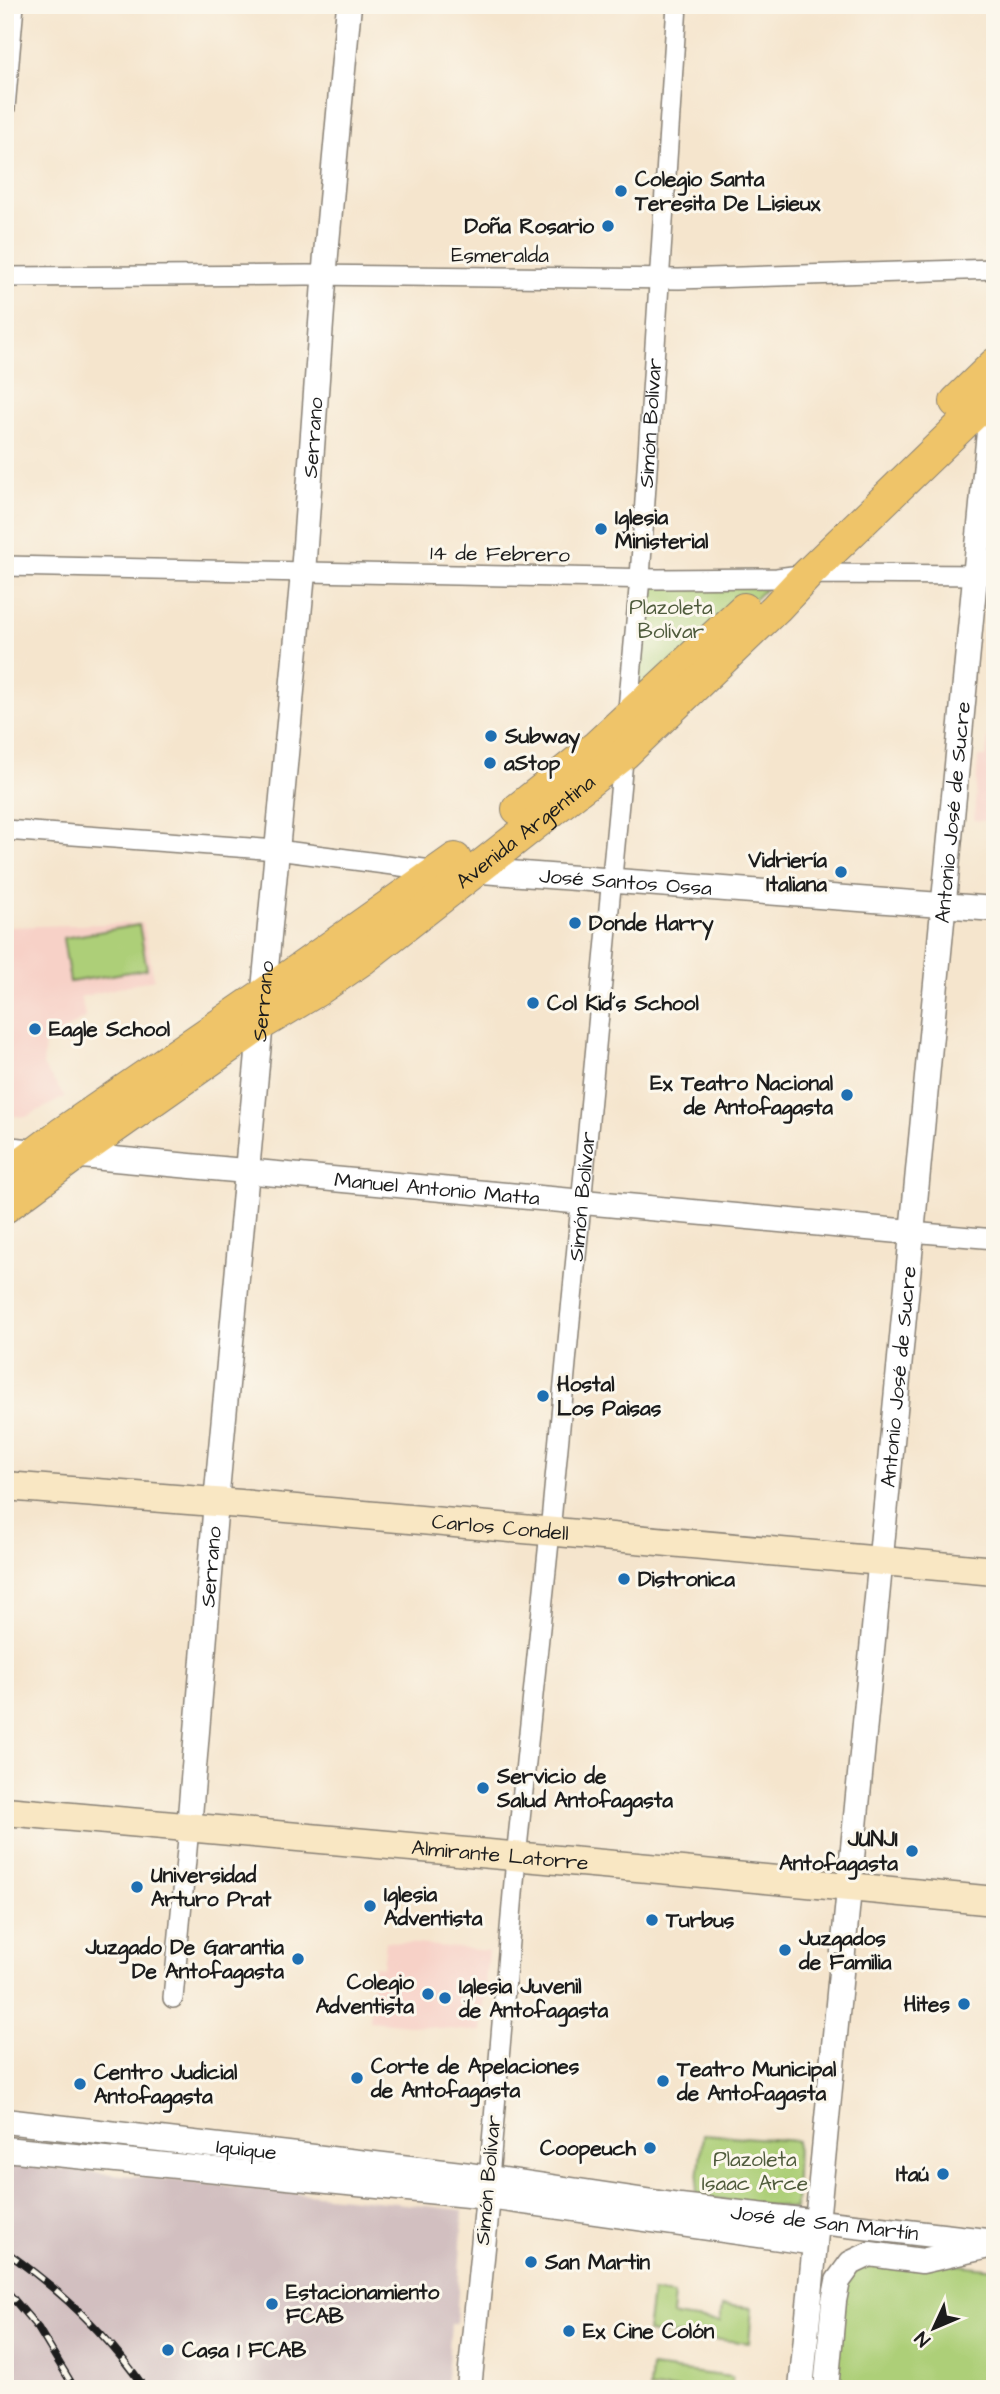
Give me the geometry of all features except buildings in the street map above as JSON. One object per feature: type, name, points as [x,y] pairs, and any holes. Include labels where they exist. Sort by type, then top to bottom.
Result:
[{"type":"main road","name":"Avenida Argentina","points":[[5,1207],[597,746],[776,578],[995,364]]},
{"type":"main road","name":"Avenida Argentina","points":[[5,1176],[37,1151],[262,1009],[316,991],[364,958],[624,754],[994,394]]},
{"type":"main road","name":"Carlos Condell","points":[[5,1486],[216,1502],[995,1571]]},
{"type":"main road","name":"Almirante Latorre","points":[[5,1811],[995,1901]]},
{"type":"street","points":[[5,108],[14,5]]},
{"type":"street","name":"Serrano","points":[[173,1998],[216,1502],[303,573],[325,275],[349,5]]},
{"type":"street","name":"Simón Bolívar","points":[[469,2389],[516,1858],[550,1532],[640,578],[677,5]]},
{"type":"street","name":"Esmeralda","points":[[5,277],[325,275],[660,278],[995,269]]},
{"type":"street","name":"Antonio José de Sucre","points":[[801,2389],[943,905],[985,575],[995,364]]},
{"type":"street","name":"14 de Febrero","points":[[5,566],[640,578],[776,578],[808,574],[985,575]]},
{"type":"street","name":"José Santos Ossa","points":[[5,830],[277,850],[439,871],[474,870],[995,909]]},
{"type":"street","name":"Manuel Antonio Matta","points":[[5,1149],[995,1240]]},
{"type":"street","name":"Iquique","points":[[5,2121],[488,2187]]},
{"type":"street","name":"Iquique","points":[[5,2149],[488,2187]]},
{"type":"street","name":"José de San Martín","points":[[488,2187],[680,2206],[816,2232],[995,2243]]},
{"type":"street","points":[[826,2389],[834,2301],[838,2281],[851,2263],[870,2254],[922,2261],[995,2243]]},
{"type":"shaded area","points":[[989,723],[995,723],[995,822],[974,820],[978,757],[986,757]]},
{"type":"shaded area","name":"Eagle School","points":[[143,923],[154,979],[80,997],[86,1017],[45,1042],[43,1066],[65,1097],[26,1117],[5,1115],[5,927]]},
{"type":"shaded area","name":"Colegio Adventista","points":[[386,1941],[488,1951],[481,2032],[369,2021],[374,1966],[383,1967]]},
{"type":"shaded area","points":[[5,2163],[463,2210],[456,2323],[451,2324],[446,2389],[5,2389]]},
{"type":"green space","name":"Plazoleta Bolívar","points":[[640,578],[777,578],[644,704],[629,702]]},
{"type":"green space","points":[[139,925],[147,969],[70,982],[63,938]]},
{"type":"green space","name":"Plazoleta Isaac Arce","points":[[703,2134],[797,2141],[795,2209],[696,2196]]},
{"type":"green space","points":[[922,2261],[995,2269],[995,2389],[826,2389],[851,2263]]},
{"type":"green space","points":[[652,2292],[674,2295],[672,2316],[720,2322],[722,2305],[752,2308],[749,2343],[647,2332]]},
{"type":"green space","points":[[651,2367],[732,2377],[731,2389],[649,2389]]},
{"type":"railway","points":[[5,2251],[44,2281],[99,2331],[145,2389]]},
{"type":"railway","points":[[5,2289],[38,2328],[75,2389]]},
{"type":"place","name":"Colegio Santa Teresita De Lisieux","points":[[621,191]]},
{"type":"place","name":"Doña Rosario","points":[[608,226]]},
{"type":"place","name":"Iglesia Ministerial","points":[[601,529]]},
{"type":"place","name":"Subway","points":[[491,736]]},
{"type":"place","name":"aStop","points":[[490,763]]},
{"type":"place","name":"Vidriería Italiana","points":[[841,872]]},
{"type":"place","name":"Donde Harry","points":[[575,923]]},
{"type":"place","name":"Col Kid´s School","points":[[533,1003]]},
{"type":"place","name":"Eagle School","points":[[35,1029]]},
{"type":"place","name":"Ex Teatro Nacional de Antofagasta","points":[[847,1095]]},
{"type":"place","name":"Hostal Los Paisas","points":[[543,1396]]},
{"type":"place","name":"Distronica","points":[[624,1579]]},
{"type":"place","name":"Servicio de Salud Antofagasta","points":[[483,1788]]},
{"type":"place","name":"JUNJI Antofagasta","points":[[912,1851]]},
{"type":"place","name":"Universidad Arturo Prat","points":[[137,1887]]},
{"type":"place","name":"Iglesia Adventista","points":[[370,1906]]},
{"type":"place","name":"Turbus","points":[[652,1920]]},
{"type":"place","name":"Juzgados de Familia","points":[[785,1950]]},
{"type":"place","name":"Juzgado De Garantia De Antofagasta","points":[[298,1959]]},
{"type":"place","name":"Colegio Adventista","points":[[428,1994]]},
{"type":"place","name":"Iglesia Juvenil de Antofagasta","points":[[445,1998]]},
{"type":"place","name":"Hites","points":[[964,2004]]},
{"type":"place","name":"Corte de Apelaciones de Antofagasta","points":[[357,2078]]},
{"type":"place","name":"Teatro Municipal de Antofagasta","points":[[663,2081]]},
{"type":"place","name":"Centro Judicial Antofagasta","points":[[80,2084]]},
{"type":"place","name":"Coopeuch","points":[[650,2148]]},
{"type":"place","name":"Itaú","points":[[943,2174]]},
{"type":"place","name":"San Martin","points":[[531,2262]]},
{"type":"place","name":"Estacionamiento FCAB","points":[[272,2304]]},
{"type":"place","name":"Ex Cine Colón","points":[[569,2331]]},
{"type":"place","name":"Casa 1 FCAB","points":[[168,2350]]}]
